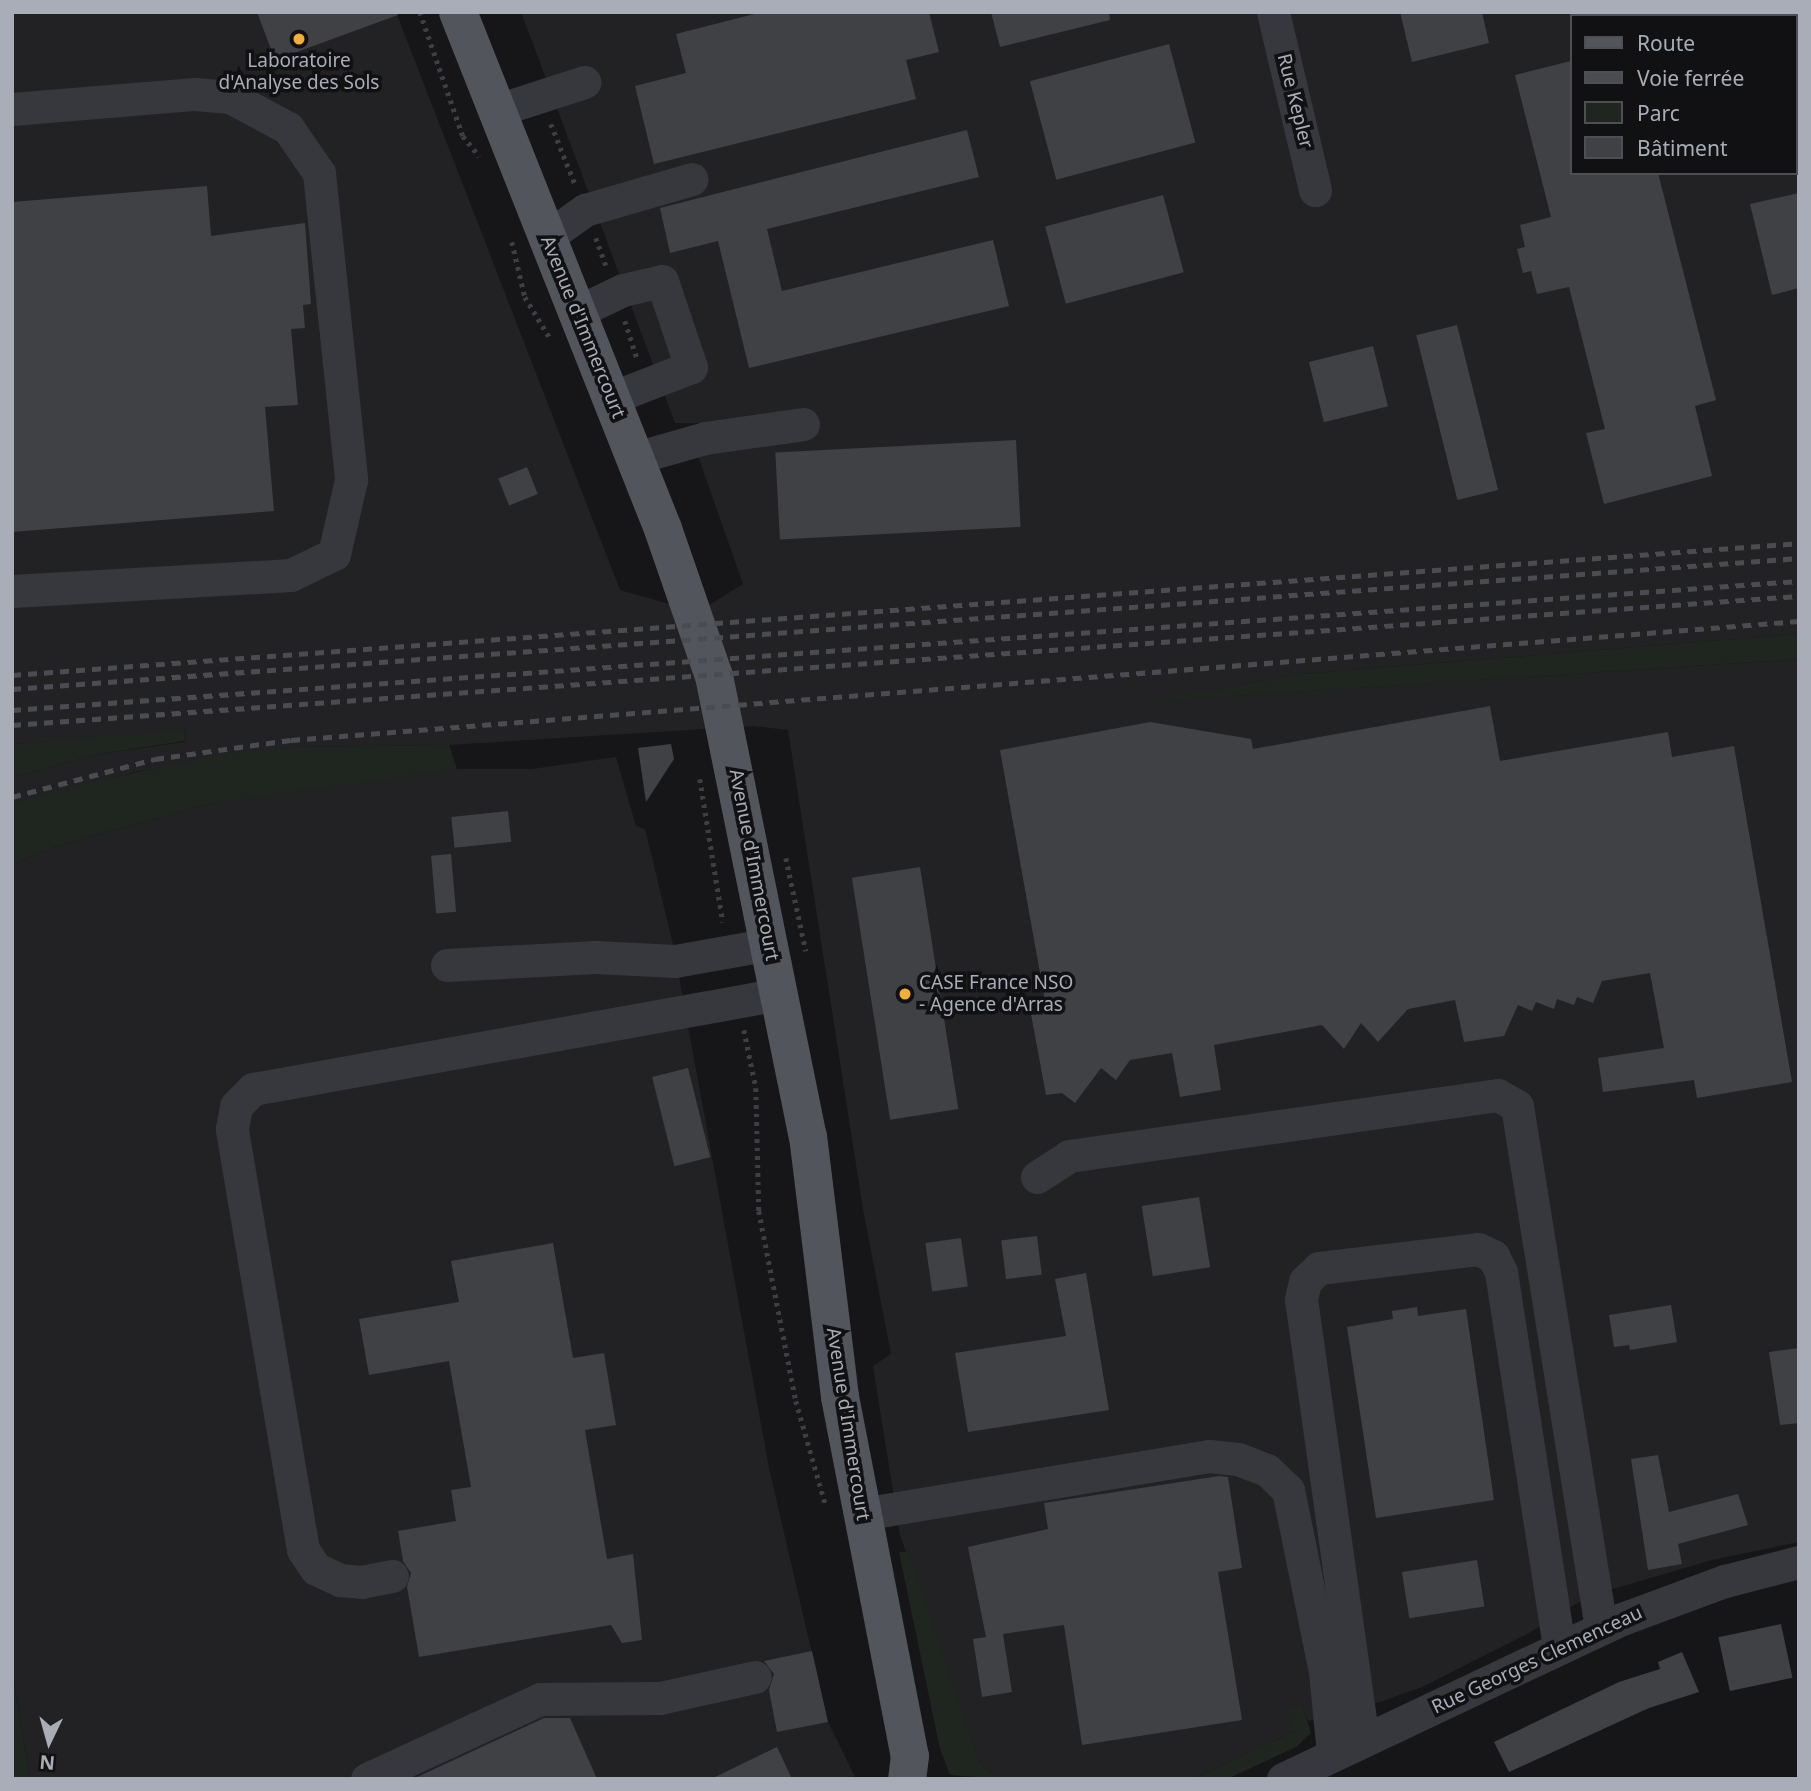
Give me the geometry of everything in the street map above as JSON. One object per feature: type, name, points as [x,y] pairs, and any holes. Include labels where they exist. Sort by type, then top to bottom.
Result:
[{"type":"main road","name":"Avenue d'Immercourt","points":[[458,12],[495,111],[635,458],[714,676],[808,1136],[840,1397],[845,1515],[914,1771]]},
{"type":"street","name":"Rue Kepler","points":[[1273,12],[1315,190]]},
{"type":"street","points":[[495,111],[584,82]]},
{"type":"street","points":[[12,109],[195,94],[230,97],[288,128],[319,173],[351,480],[334,554],[291,575],[12,592]]},
{"type":"street","points":[[547,237],[585,210],[692,179]]},
{"type":"street","points":[[577,312],[623,290],[662,281],[691,367],[611,398]]},
{"type":"street","points":[[635,458],[705,438],[803,424]]},
{"type":"street","points":[[447,965],[594,957],[675,961],[770,944]]},
{"type":"street","points":[[392,1576],[362,1582],[340,1580],[316,1569],[303,1550],[232,1129],[236,1106],[253,1089],[780,994]]},
{"type":"street","points":[[1037,1177],[1069,1156],[1498,1095],[1517,1106],[1601,1628]]},
{"type":"street","points":[[1363,1740],[1301,1299],[1305,1281],[1319,1268],[1478,1249],[1493,1256],[1501,1272],[1559,1647]]},
{"type":"street","points":[[845,1515],[1209,1456],[1238,1459],[1268,1470],[1288,1490],[1325,1672],[1334,1754]]},
{"type":"street","name":"Rue Georges Clemenceau","points":[[1283,1779],[1601,1628],[1716,1584],[1799,1562]]},
{"type":"street","points":[[366,1779],[540,1699],[660,1698],[755,1677]]},
{"type":"path","points":[[420,12],[463,136],[485,164]]},
{"type":"path","points":[[510,235],[525,296],[553,343]]},
{"type":"path","points":[[701,775],[699,788],[728,951]]},
{"type":"path","points":[[738,1000],[756,1088],[759,1211],[796,1401],[845,1515]]},
{"type":"shaded area","points":[[12,12],[396,12],[620,590],[683,608],[709,605],[743,584],[696,450],[699,423],[675,423],[521,12],[1799,12],[1799,634],[1301,674],[1153,701],[1799,659],[1799,1542],[1712,1560],[1589,1596],[1529,1633],[1422,1687],[1383,1701],[1308,1721],[1302,1705],[1295,1731],[1193,1779],[998,1779],[979,1762],[900,1535],[873,1366],[891,1354],[863,1209],[788,730],[753,726],[449,745],[293,747],[139,771],[12,805],[12,777],[100,754],[184,742],[185,731],[12,744]]},
{"type":"shaded area","points":[[616,757],[636,826],[645,829],[673,944],[769,1468],[828,1722],[856,1779],[30,1779],[12,1670],[12,865],[56,846],[212,803],[345,781],[457,769],[532,769]]},
{"type":"green space","points":[[1799,634],[1799,659],[1144,702],[1301,674]]},
{"type":"green space","points":[[185,730],[184,741],[100,754],[12,777],[12,744]]},
{"type":"green space","points":[[449,745],[457,769],[212,803],[56,846],[12,865],[12,805],[57,790],[210,756],[293,747]]},
{"type":"green space","points":[[899,1552],[909,1552],[979,1762],[998,1779],[950,1775],[940,1749]]},
{"type":"green space","points":[[12,1670],[30,1779],[12,1779]]},
{"type":"green space","points":[[1302,1705],[1311,1733],[1296,1747],[1227,1779],[1193,1779],[1295,1731],[1287,1711]]},
{"type":"building","name":"Laboratoire d'Analyse des Sols","points":[[257,12],[398,12],[398,15],[275,60]]},
{"type":"building","points":[[762,12],[929,12],[939,52],[906,60],[916,99],[654,164],[635,86],[686,73],[676,34]]},
{"type":"building","points":[[991,12],[1109,12],[1110,20],[1000,47]]},
{"type":"building","points":[[1400,12],[1482,12],[1489,43],[1412,62]]},
{"type":"building","points":[[1169,44],[1195,143],[1056,180],[1030,81]]},
{"type":"building","points":[[1570,61],[1570,175],[1659,175],[1716,400],[1695,406],[1712,476],[1604,504],[1586,433],[1605,429],[1569,287],[1537,294],[1531,271],[1523,273],[1517,249],[1525,247],[1520,225],[1551,217],[1515,75]]},
{"type":"building","points":[[967,130],[979,177],[767,229],[782,291],[993,240],[1009,306],[749,368],[718,241],[670,253],[660,208]]},
{"type":"building","points":[[207,186],[211,236],[305,223],[311,304],[303,305],[305,328],[291,329],[298,405],[265,407],[274,511],[12,532],[12,202]]},
{"type":"building","points":[[1799,193],[1799,288],[1772,295],[1750,204]]},
{"type":"building","points":[[1163,195],[1184,272],[1066,304],[1045,227]]},
{"type":"building","points":[[1457,325],[1498,490],[1457,500],[1416,335]]},
{"type":"building","points":[[1373,346],[1388,406],[1324,422],[1309,362]]},
{"type":"building","points":[[1016,440],[1021,527],[780,539],[775,453]]},
{"type":"building","points":[[527,467],[538,494],[509,506],[498,479]]},
{"type":"building","points":[[1490,706],[1500,761],[1668,732],[1672,757],[1734,746],[1792,1082],[1697,1098],[1694,1080],[1603,1092],[1598,1058],[1664,1048],[1650,973],[1602,981],[1593,1003],[1577,997],[1574,1005],[1557,999],[1554,1009],[1536,1002],[1532,1011],[1518,1005],[1504,1036],[1464,1042],[1455,1000],[1408,1009],[1378,1042],[1361,1023],[1344,1049],[1322,1025],[1214,1045],[1221,1090],[1180,1097],[1172,1053],[1130,1060],[1116,1080],[1101,1068],[1075,1103],[1062,1093],[1046,1095],[1031,1014],[1047,1012],[1000,750],[1150,722],[1251,739],[1253,749]]},
{"type":"building","points":[[671,744],[674,759],[646,802],[638,748]]},
{"type":"building","points":[[508,811],[511,842],[455,848],[451,817]]},
{"type":"building","points":[[451,854],[456,912],[436,914],[431,856]]},
{"type":"building","name":"CASE France NSO - Agence d'Arras","points":[[920,867],[958,1109],[890,1120],[852,878]]},
{"type":"building","points":[[688,1068],[710,1157],[674,1166],[652,1077]]},
{"type":"building","points":[[1199,1197],[1210,1267],[1153,1276],[1142,1206]]},
{"type":"building","points":[[1037,1236],[1042,1275],[1006,1279],[1001,1240]]},
{"type":"building","points":[[961,1238],[968,1287],[932,1292],[925,1243]]},
{"type":"building","points":[[553,1243],[573,1358],[604,1353],[616,1425],[585,1430],[607,1559],[633,1554],[642,1640],[622,1643],[611,1625],[419,1657],[407,1587],[411,1573],[403,1561],[398,1531],[456,1521],[451,1490],[471,1487],[449,1361],[369,1375],[359,1319],[459,1302],[451,1261]]},
{"type":"building","points":[[1086,1273],[1109,1410],[968,1432],[955,1353],[1066,1336],[1055,1279]]},
{"type":"building","points":[[1671,1305],[1677,1342],[1630,1350],[1629,1345],[1614,1347],[1609,1315]]},
{"type":"building","points":[[1417,1307],[1418,1316],[1466,1309],[1494,1500],[1376,1518],[1347,1327],[1393,1319],[1392,1311]]},
{"type":"building","points":[[1799,1348],[1799,1423],[1780,1425],[1769,1352]]},
{"type":"building","points":[[1658,1455],[1669,1512],[1738,1494],[1748,1525],[1678,1544],[1682,1564],[1648,1570],[1631,1459]]},
{"type":"building","points":[[1219,1476],[1228,1477],[1242,1568],[1218,1572],[1242,1720],[1082,1745],[1064,1625],[1003,1634],[1012,1692],[982,1697],[973,1639],[986,1637],[968,1547],[1048,1529],[1044,1503]]},
{"type":"building","points":[[1477,1560],[1484,1606],[1409,1618],[1402,1572]]},
{"type":"building","points":[[1781,1624],[1792,1678],[1730,1691],[1718,1637]]},
{"type":"building","points":[[812,1651],[828,1722],[777,1732],[769,1690],[774,1674],[764,1661]]},
{"type":"building","points":[[1682,1652],[1699,1692],[1649,1708],[1509,1772],[1494,1742],[1619,1682],[1660,1669],[1658,1662]]},
{"type":"building","points":[[544,1718],[570,1718],[597,1779],[413,1779]]},
{"type":"building","points":[[777,1747],[792,1779],[711,1779]]},
{"type":"railway","points":[[12,675],[1799,543]]},
{"type":"railway","points":[[12,689],[1799,558]]},
{"type":"railway","points":[[12,710],[1799,581]]},
{"type":"railway","points":[[12,725],[1799,596]]},
{"type":"railway","points":[[12,797],[155,759],[291,740],[1799,621]]},
{"type":"place","name":"Laboratoire d'Analyse des Sols","points":[[299,39]]},
{"type":"place","name":"CASE France NSO - Agence d'Arras","points":[[905,994]]}]
